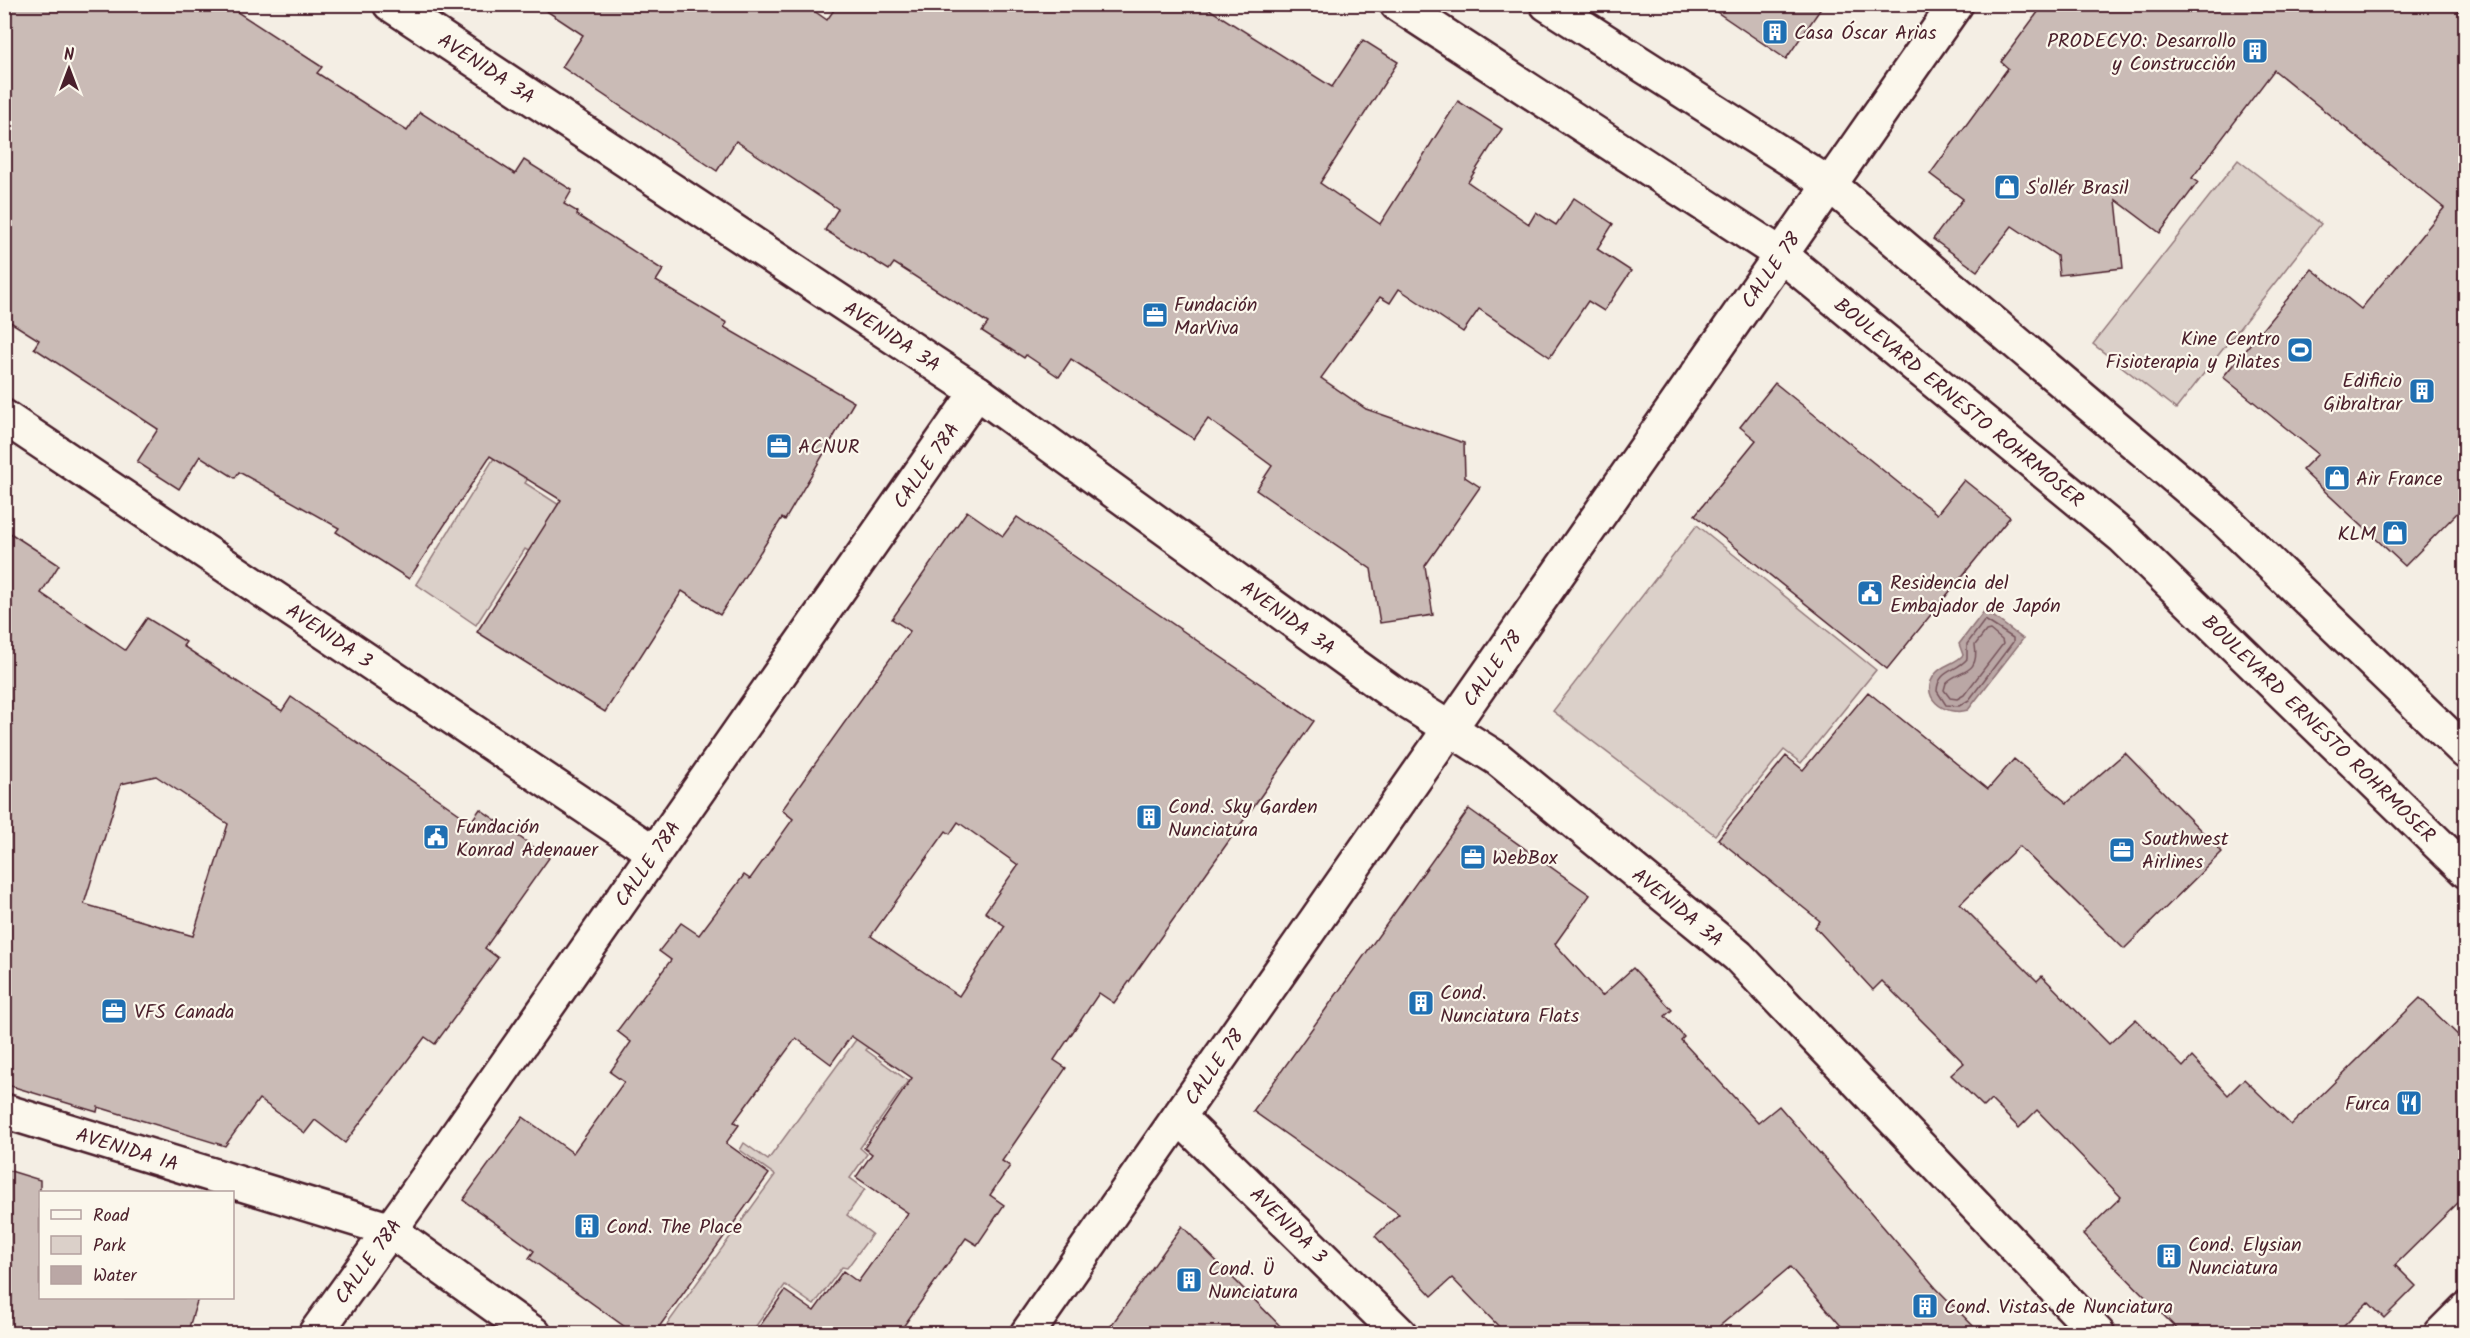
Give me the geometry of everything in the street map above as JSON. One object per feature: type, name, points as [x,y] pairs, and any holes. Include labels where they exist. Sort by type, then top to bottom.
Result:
[{"type":"street","name":"AVENIDA 3A","points":[[390,4],[977,392],[1390,691],[1498,759],[1738,956],[2098,1334]]},
{"type":"street","name":"BOULEVARD ERNESTO ROHRMOSER","points":[[1396,4],[1780,254],[2122,536],[2466,871]]},
{"type":"street","points":[[1547,4],[1829,184],[2221,516],[2466,752]]},
{"type":"street","name":"CALLE 78","points":[[1027,1334],[1956,4]]},
{"type":"street","name":"CALLE 78A","points":[[315,1334],[388,1229],[406,1208],[977,392]]},
{"type":"street","name":"AVENIDA 3","points":[[4,417],[653,852]]},
{"type":"street","name":"AVENIDA 1A","points":[[4,1111],[388,1229],[534,1334]]},
{"type":"street","name":"AVENIDA 3","points":[[1179,1117],[1400,1334]]},
{"type":"street","points":[[2441,1334],[2466,1309]]},
{"type":"green space","points":[[2238,160],[2321,224],[2176,409],[2093,344]]},
{"type":"green space","points":[[499,450],[532,472],[525,483],[570,512],[541,558],[525,549],[476,625],[416,584]]},
{"type":"green space","points":[[1697,525],[1876,670],[1801,763],[1784,750],[1715,835],[1553,711]]},
{"type":"green space","points":[[877,1011],[889,1020],[866,1050],[908,1081],[860,1148],[867,1154],[850,1178],[865,1189],[847,1215],[872,1234],[847,1268],[842,1267],[814,1305],[785,1285],[751,1333],[668,1334],[663,1330],[775,1175],[740,1150],[744,1143],[768,1160]]},
{"type":"water","points":[[1985,610],[2023,639],[1968,710],[1950,710],[1942,707],[1931,697],[1931,681],[1939,670],[1963,655],[1959,644]]},
{"type":"building","points":[[4,4],[225,4],[322,67],[317,73],[407,131],[420,112],[515,174],[524,160],[572,190],[564,204],[578,212],[577,215],[663,270],[656,281],[727,323],[724,327],[854,402],[785,520],[782,518],[720,615],[682,591],[605,712],[477,632],[561,500],[490,456],[409,579],[336,532],[339,528],[239,472],[235,478],[200,456],[179,489],[137,462],[158,429],[34,348],[39,340],[4,318]]},
{"type":"building","points":[[536,4],[804,4],[827,20],[838,4],[1201,4],[1332,87],[1363,40],[1398,62],[1320,183],[1380,224],[1458,101],[1502,129],[1468,182],[1529,224],[1536,212],[1556,225],[1574,198],[1613,224],[1597,249],[1631,271],[1604,311],[1588,301],[1550,357],[1479,309],[1463,332],[1399,289],[1390,303],[1380,297],[1321,378],[1366,409],[1464,443],[1465,477],[1480,487],[1425,566],[1433,615],[1380,623],[1371,569],[1256,490],[1272,466],[1208,419],[1194,439],[1071,359],[1059,377],[1026,355],[1024,358],[982,331],[988,323],[894,263],[889,270],[825,230],[838,209],[736,141],[717,171],[562,67],[583,35]]},
{"type":"building","name":"Casa Óscar Arias","points":[[1705,4],[1824,4],[1786,59]]},
{"type":"building","points":[[2044,4],[2450,4],[2466,17],[2466,504],[2405,566],[2302,470],[2318,454],[2223,377],[2312,269],[2361,309],[2444,208],[2274,70],[2192,178],[2198,182],[2160,233],[2116,200],[2123,268],[2059,275],[2057,256],[2012,226],[1977,271],[1933,239],[1963,199],[1930,174],[2008,68],[2001,62]]},
{"type":"building","name":"Residencia del Embajador de Japón","points":[[1775,383],[1937,514],[1964,480],[2010,517],[1887,669],[1695,515],[1756,440],[1740,427]]},
{"type":"building","points":[[967,511],[1003,536],[1017,517],[1314,721],[1114,1003],[1099,993],[1054,1060],[1066,1068],[1002,1161],[1010,1166],[990,1195],[1004,1205],[977,1245],[966,1238],[898,1334],[754,1334],[785,1291],[814,1311],[843,1271],[858,1282],[908,1213],[856,1177],[872,1154],[864,1148],[912,1078],[851,1036],[831,1064],[796,1038],[734,1122],[739,1125],[726,1143],[769,1174],[654,1334],[635,1334],[529,1258],[534,1251],[463,1200],[523,1117],[573,1153],[624,1082],[610,1072],[631,1042],[617,1031],[671,960],[659,951],[681,923],[699,935],[744,875],[750,879],[793,819],[782,810],[910,631],[892,619]],"holes":[[[958,822],[1018,865],[985,912],[1005,926],[959,996],[871,936],[946,831],[950,834]]]},
{"type":"building","points":[[4,529],[59,565],[41,593],[125,650],[147,618],[186,642],[183,646],[282,711],[291,697],[471,822],[480,809],[549,858],[485,948],[498,958],[435,1044],[425,1037],[345,1143],[315,1120],[305,1133],[259,1099],[225,1146],[98,1107],[97,1112],[4,1084]],"holes":[[[156,776],[228,824],[193,936],[84,904],[121,784]]]},
{"type":"building","points":[[1868,692],[1988,789],[2014,759],[2067,803],[2125,753],[2222,852],[2124,949],[2019,846],[1960,904],[2037,981],[2042,976],[2109,1044],[2136,1019],[2183,1067],[2192,1057],[2228,1095],[2244,1079],[2291,1125],[2420,998],[2466,1043],[2466,1195],[2395,1265],[2416,1286],[2384,1318],[2368,1302],[2336,1334],[2182,1334],[2083,1234],[2121,1197],[2037,1110],[2019,1128],[1991,1100],[1984,1107],[1951,1075],[1964,1063],[1882,981],[1873,990],[1815,927],[1820,921],[1718,839],[1786,756],[1803,770]]},
{"type":"building","points":[[1469,809],[1590,895],[1555,944],[1602,996],[1633,968],[1672,1010],[1665,1016],[1684,1037],[1681,1040],[1758,1123],[1779,1106],[1936,1288],[1981,1334],[1848,1334],[1790,1267],[1710,1334],[1506,1334],[1452,1278],[1432,1296],[1375,1236],[1399,1214],[1253,1111]]},
{"type":"building","points":[[4,1169],[40,1180],[39,1299],[198,1299],[187,1334],[4,1334]]},
{"type":"building","name":"Cond. Ü Nunciatura","points":[[1182,1226],[1288,1334],[1105,1334]]},
{"type":"place","name":"Casa Óscar Arias","points":[[1775,32]]},
{"type":"place","name":"PRODECYO: Desarrollo y Construcción","points":[[2255,51]]},
{"type":"place","name":"S'ollér Brasil","points":[[2007,187]]},
{"type":"place","name":"Fundación MarViva","points":[[1155,315]]},
{"type":"place","name":"Kine Centro Fisioterapia y Pilates","points":[[2300,350]]},
{"type":"place","name":"Edificio Gibraltrar","points":[[2422,391]]},
{"type":"place","name":"ACNUR","points":[[779,446]]},
{"type":"place","name":"Air France","points":[[2337,478]]},
{"type":"place","name":"KLM","points":[[2395,533]]},
{"type":"place","name":"Residencia del Embajador de Japón","points":[[1870,593]]},
{"type":"place","name":"Cond. Sky Garden Nunciatura","points":[[1149,817]]},
{"type":"place","name":"Fundación Konrad Adenauer","points":[[436,837]]},
{"type":"place","name":"Southwest Airlines","points":[[2122,850]]},
{"type":"place","name":"WebBox","points":[[1473,857]]},
{"type":"place","name":"Cond. Nunciatura Flats","points":[[1421,1003]]},
{"type":"place","name":"VFS Canada","points":[[114,1011]]},
{"type":"place","name":"Furca","points":[[2409,1103]]},
{"type":"place","name":"Cond. The Place","points":[[587,1226]]},
{"type":"place","name":"Cond. Elysian Nunciatura","points":[[2169,1256]]},
{"type":"place","name":"Cond. Ü Nunciatura","points":[[1189,1280]]},
{"type":"place","name":"Cond. Vistas de Nunciatura","points":[[1925,1306]]}]
